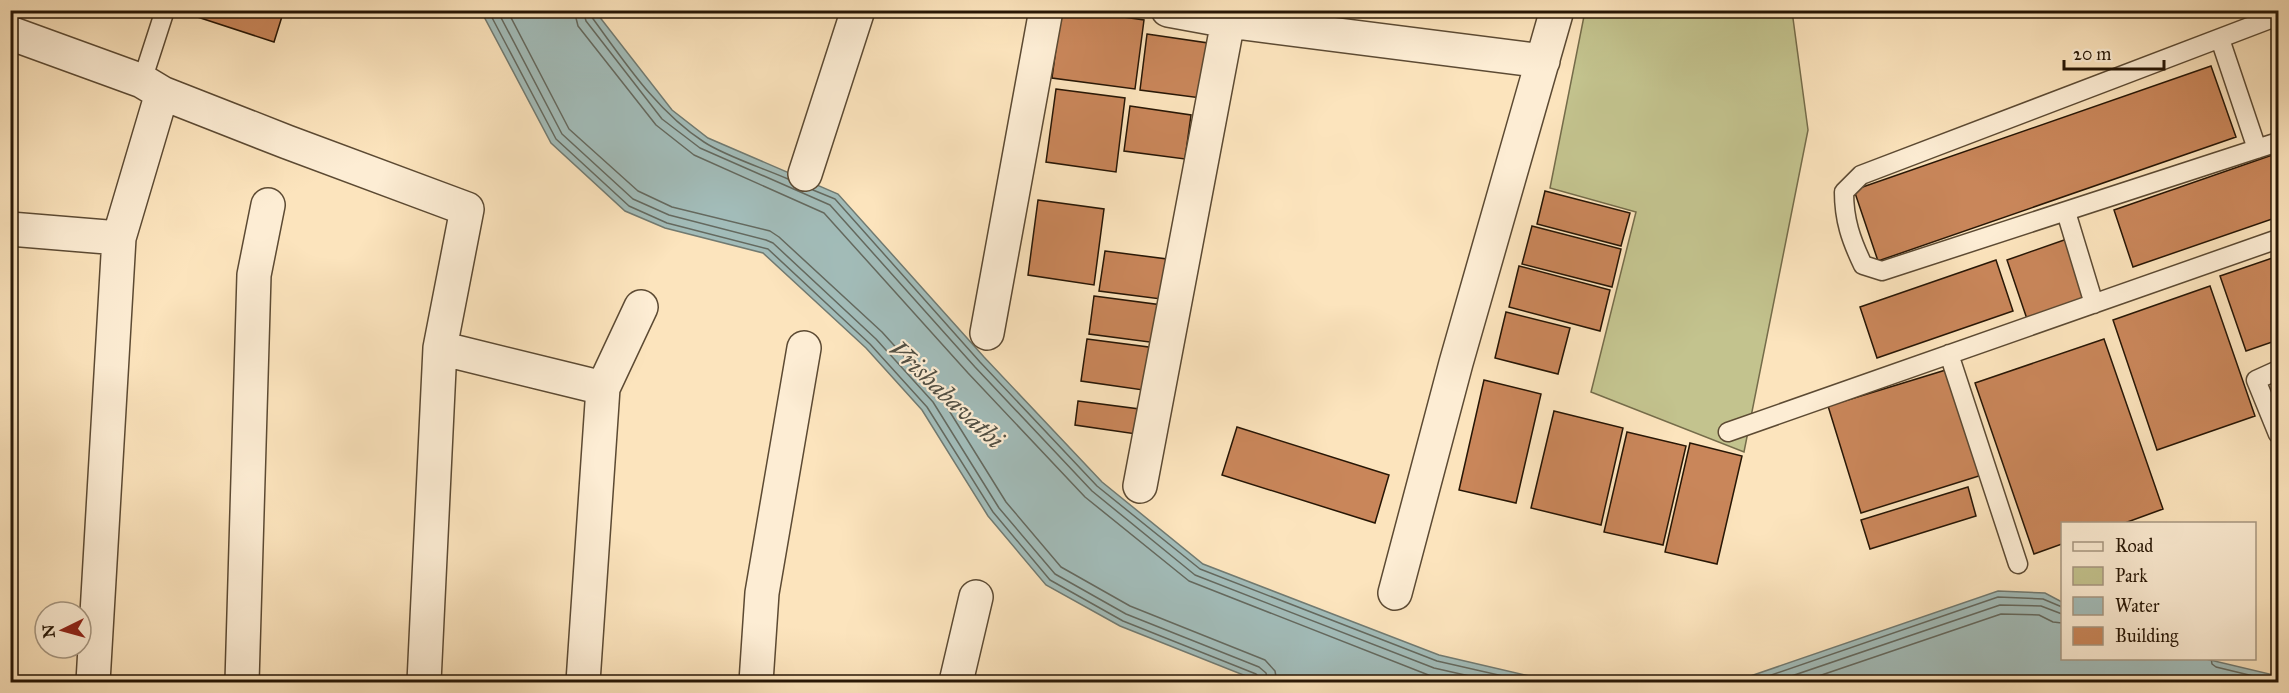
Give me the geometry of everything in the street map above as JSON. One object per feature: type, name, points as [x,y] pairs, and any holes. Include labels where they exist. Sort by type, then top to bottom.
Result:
[{"type":"street","points":[[805,174],[858,10]]},
{"type":"street","points":[[987,333],[1046,10]]},
{"type":"street","points":[[1168,10],[1228,21],[1543,61]]},
{"type":"street","points":[[1395,593],[1456,363],[1557,10]]},
{"type":"street","points":[[1140,486],[1228,21]]},
{"type":"street","points":[[10,33],[467,209],[440,348],[424,682]]},
{"type":"street","points":[[93,682],[119,238],[152,87]]},
{"type":"street","points":[[242,682],[254,275],[268,205]]},
{"type":"street","points":[[10,229],[119,238]]},
{"type":"street","points":[[583,682],[603,388],[641,307]]},
{"type":"street","points":[[440,348],[603,388]]},
{"type":"street","points":[[756,682],[762,592],[804,348]]},
{"type":"street","points":[[956,682],[976,597]]},
{"type":"lane","points":[[152,87],[165,10]]},
{"type":"lane","points":[[2278,16],[1861,176],[1844,192],[1844,211],[1850,238],[1863,265],[1882,271],[2278,142]]},
{"type":"lane","points":[[2220,39],[2258,149]]},
{"type":"lane","points":[[2066,212],[2094,303]]},
{"type":"lane","points":[[1728,432],[2278,239]]},
{"type":"lane","points":[[1949,354],[2018,564]]},
{"type":"lane","points":[[2278,370],[2256,380],[2278,434]]},
{"type":"green space","points":[[1585,11],[1792,11],[1808,130],[1744,452],[1591,392],[1636,212],[1550,188]]},
{"type":"water","name":"Vrishabavathi","points":[[481,11],[595,11],[672,110],[708,138],[838,194],[984,357],[1102,482],[1203,564],[1439,655],[1555,682],[1261,682],[1120,626],[1046,585],[988,516],[922,410],[866,348],[763,253],[665,228],[625,211],[551,143]]},
{"type":"water","points":[[1998,591],[2045,593],[2061,601],[2061,660],[2210,660],[2278,676],[2278,682],[1733,682]]},
{"type":"building","points":[[176,10],[284,10],[274,42]]},
{"type":"building","points":[[1061,10],[1144,20],[1135,89],[1052,78]]},
{"type":"building","points":[[1147,34],[1208,43],[1201,98],[1140,90]]},
{"type":"building","points":[[2211,66],[2236,137],[1878,261],[1854,190]]},
{"type":"building","points":[[1056,89],[1125,98],[1116,172],[1046,162]]},
{"type":"building","points":[[1130,106],[1191,115],[1185,159],[1124,151]]},
{"type":"building","points":[[2278,153],[2278,217],[2133,267],[2114,210]]},
{"type":"building","points":[[1545,191],[1630,213],[1621,246],[1537,224]]},
{"type":"building","points":[[1038,200],[1104,209],[1094,285],[1028,275]]},
{"type":"building","points":[[1532,226],[1621,249],[1612,287],[1522,264]]},
{"type":"building","points":[[2067,239],[2087,298],[2027,319],[2007,260]]},
{"type":"building","points":[[1105,251],[1167,259],[1161,299],[1099,291]]},
{"type":"building","points":[[2278,256],[2278,340],[2246,351],[2220,276]]},
{"type":"building","points":[[1996,260],[2013,311],[1877,358],[1860,307]]},
{"type":"building","points":[[1519,266],[1610,290],[1600,331],[1509,307]]},
{"type":"building","points":[[2210,286],[2255,416],[2157,450],[2113,320]]},
{"type":"building","points":[[1094,296],[1162,305],[1157,343],[1089,334]]},
{"type":"building","points":[[1506,312],[1570,328],[1558,374],[1495,358]]},
{"type":"building","points":[[1087,339],[1156,348],[1150,391],[1081,381]]},
{"type":"building","points":[[2104,339],[2163,509],[2127,522],[2061,522],[2061,544],[2034,554],[1975,383]]},
{"type":"building","points":[[1949,369],[1982,475],[1861,513],[1828,406]]},
{"type":"building","points":[[1484,380],[1541,394],[1516,503],[1459,490]]},
{"type":"building","points":[[1078,401],[1147,410],[1143,435],[1075,425]]},
{"type":"building","points":[[1554,411],[1623,428],[1601,525],[1531,508]]},
{"type":"building","points":[[1237,427],[1389,475],[1375,523],[1222,475]]},
{"type":"building","points":[[1627,432],[1686,446],[1663,545],[1604,532]]},
{"type":"building","points":[[1690,443],[1742,456],[1717,564],[1665,552]]},
{"type":"building","points":[[1968,487],[1976,516],[1870,549],[1861,520]]}]
